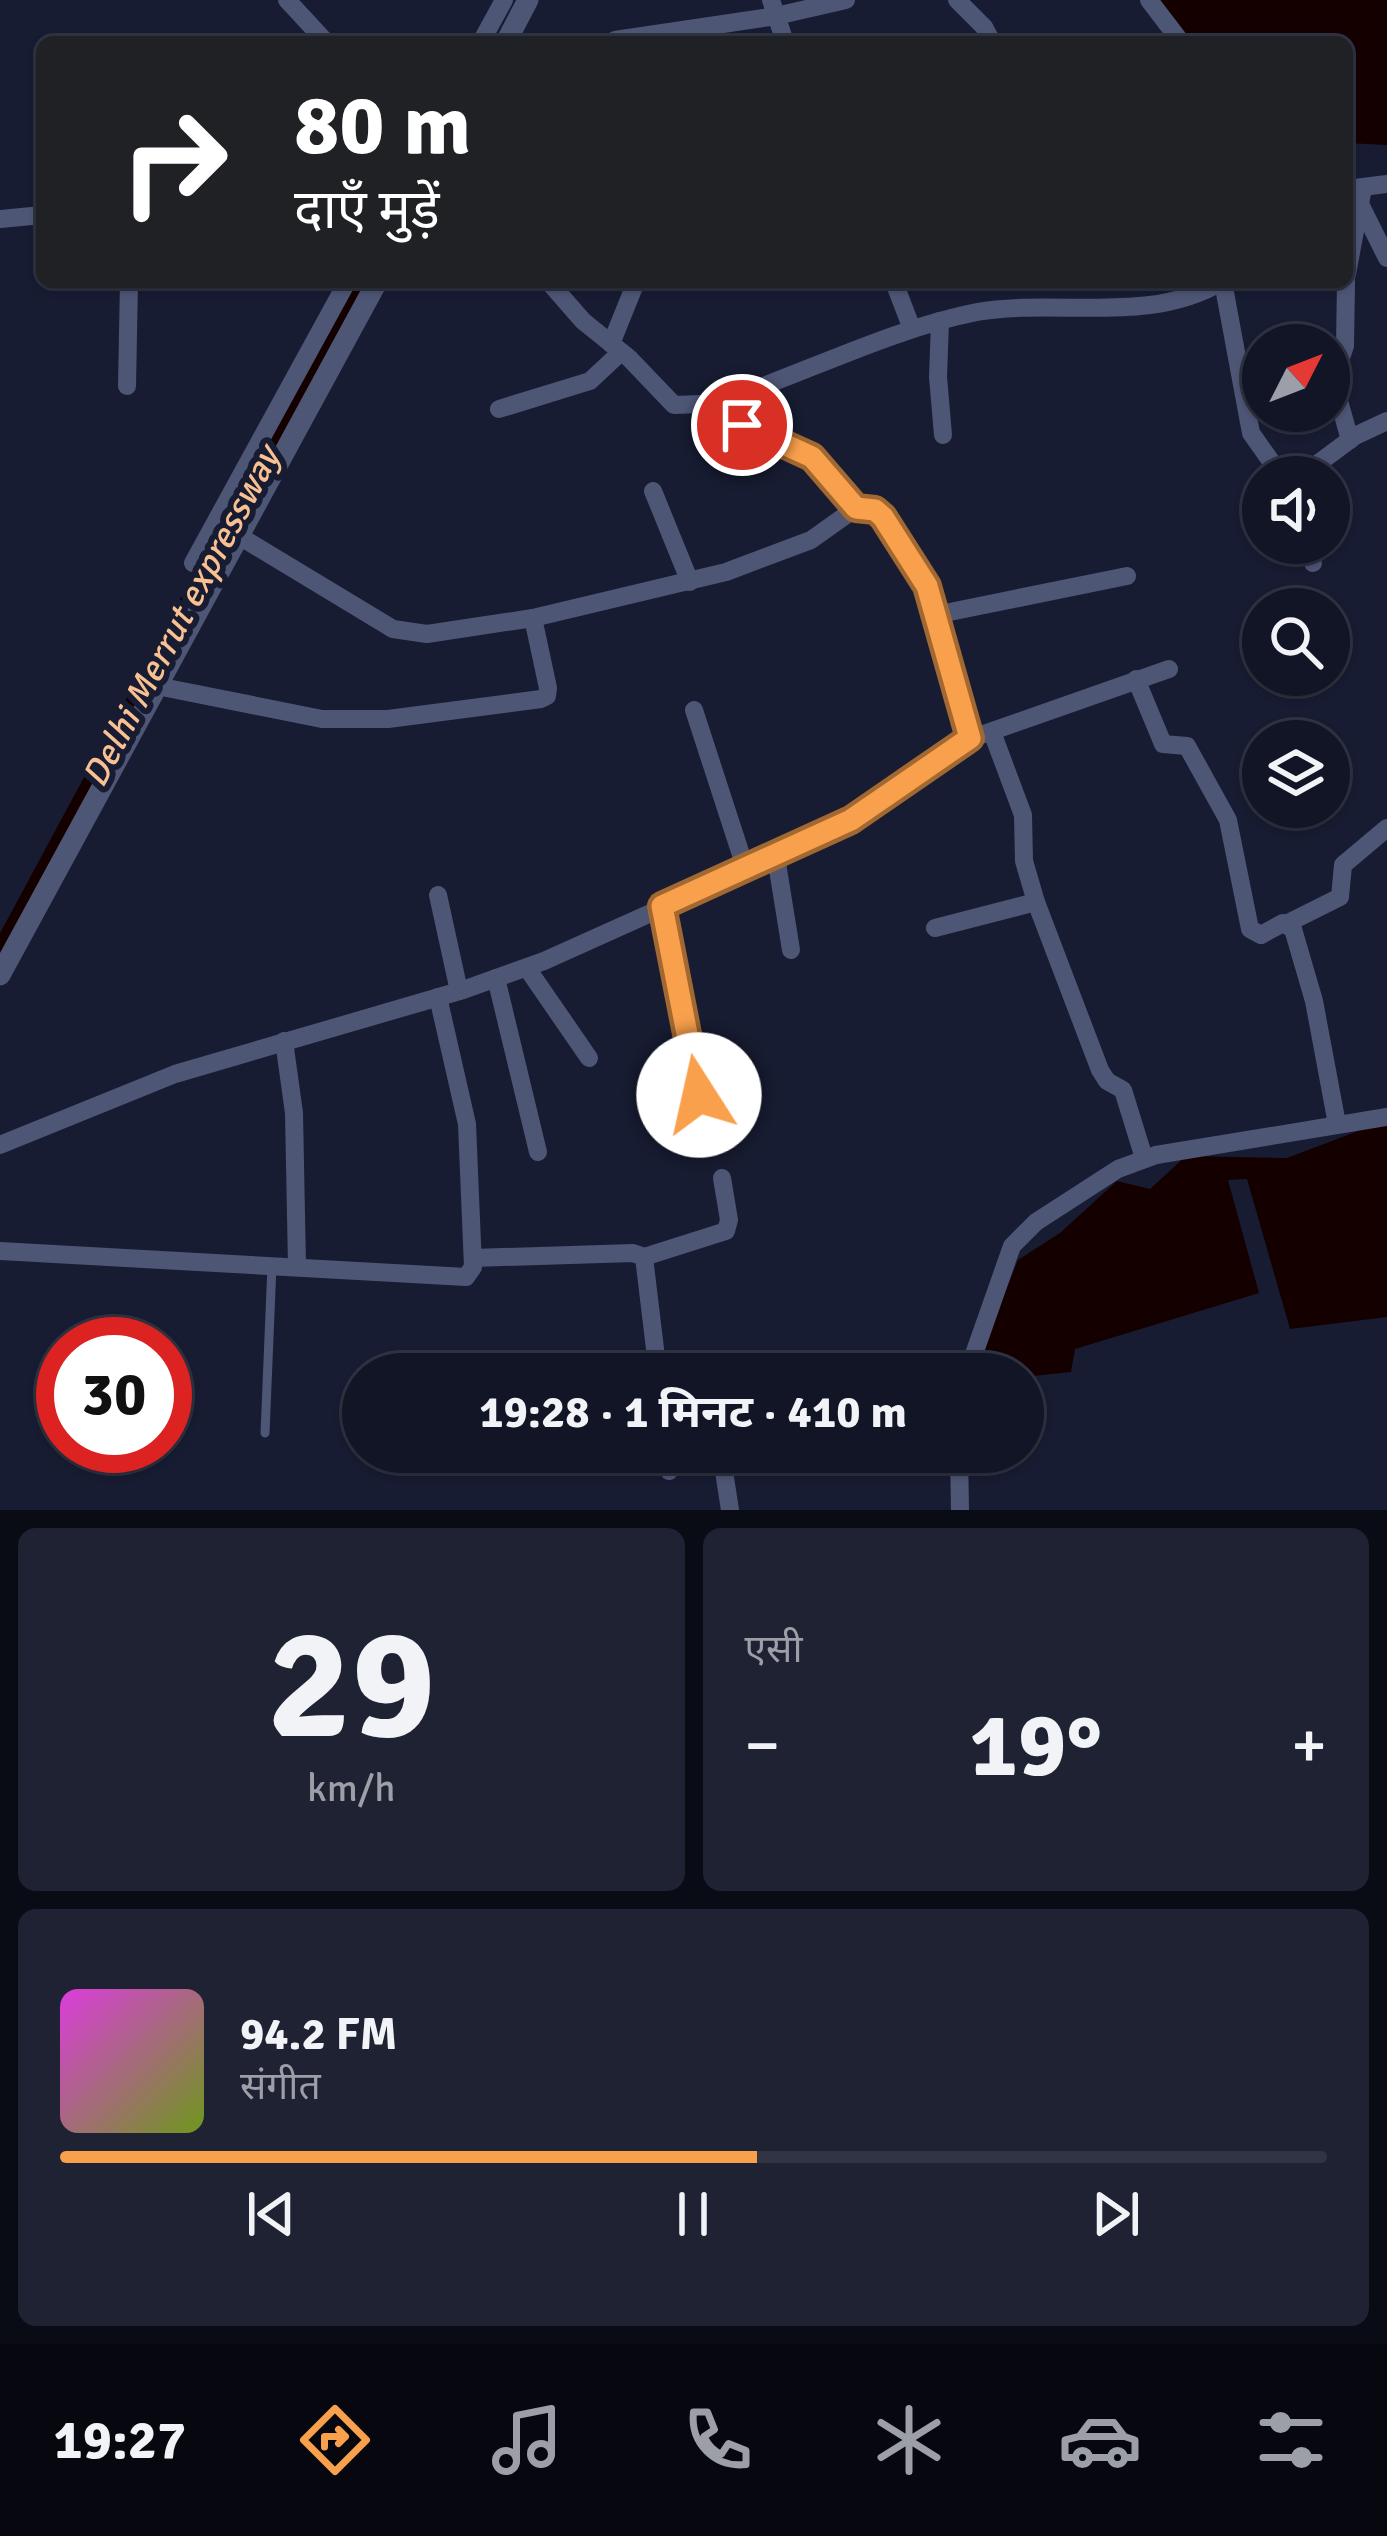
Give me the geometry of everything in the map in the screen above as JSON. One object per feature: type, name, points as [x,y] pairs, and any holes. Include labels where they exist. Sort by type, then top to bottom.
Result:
[{"type":"street","points":[[287,0],[320,36]]},
{"type":"street","points":[[484,36],[504,0]]},
{"type":"street","points":[[509,36],[529,0]]},
{"type":"street","points":[[635,36],[774,8],[845,0]]},
{"type":"street","points":[[957,0],[989,36]]},
{"type":"street","points":[[1149,0],[1176,36]]},
{"type":"street","points":[[1357,193],[1387,184]]},
{"type":"street","points":[[1357,193],[1387,259]]},
{"type":"street","points":[[1353,224],[1357,193]]},
{"type":"street","points":[[0,219],[36,216]]},
{"type":"street","points":[[127,386],[130,288]]},
{"type":"street","points":[[193,563],[344,288]]},
{"type":"street","points":[[0,976],[373,288]]},
{"type":"street","points":[[555,288],[674,405],[730,403],[742,394],[940,321],[1013,308],[1156,305],[1205,288]]},
{"type":"street","points":[[499,409],[590,381],[616,348],[634,288]]},
{"type":"street","points":[[896,288],[912,329]]},
{"type":"street","points":[[1094,288],[1094,305]]},
{"type":"street","points":[[1223,288],[1251,433],[1267,456]]},
{"type":"street","points":[[1346,288],[1345,346],[1333,380],[1350,440]]},
{"type":"street","points":[[940,321],[943,435]]},
{"type":"street","points":[[730,403],[742,425],[812,457],[856,508]]},
{"type":"street","points":[[1328,456],[1387,421]]},
{"type":"street","points":[[652,491],[690,582]]},
{"type":"street","points":[[238,536],[408,634],[458,632],[690,582],[811,540],[856,508],[875,510],[927,586],[970,738]]},
{"type":"street","points":[[935,615],[1127,576]]},
{"type":"street","points":[[157,686],[322,719],[388,719],[541,699],[548,688],[533,618]]},
{"type":"street","points":[[0,1145],[175,1074],[527,968],[851,820],[970,738],[1169,669]]},
{"type":"street","points":[[1136,679],[1163,744],[1187,746],[1223,807],[1250,929],[1262,935],[1340,897],[1343,865],[1387,828]]},
{"type":"street","points":[[694,710],[746,870]]},
{"type":"street","points":[[992,732],[1023,815],[1024,861],[1036,902],[1100,1070],[1107,1081],[1123,1090],[1144,1158]]},
{"type":"street","points":[[776,857],[790,950]]},
{"type":"street","points":[[438,895],[459,991]]},
{"type":"street","points":[[935,928],[1036,902]]},
{"type":"street","points":[[662,906],[699,1095]]},
{"type":"street","points":[[1286,924],[1293,929],[1306,967],[1337,1124]]},
{"type":"street","points":[[527,968],[589,1058]]},
{"type":"street","points":[[496,978],[538,1152]]},
{"type":"street","points":[[0,1251],[272,1264],[458,1279],[471,1274],[464,1097],[438,998]]},
{"type":"street","points":[[284,1041],[294,1113],[298,1267]]},
{"type":"street","points":[[973,1353],[1005,1260],[1022,1233],[1118,1169],[1144,1158],[1387,1117]]},
{"type":"street","points":[[473,1258],[644,1256],[726,1231],[729,1220],[722,1178]]},
{"type":"street","points":[[644,1256],[656,1353]]},
{"type":"street","points":[[724,1473],[730,1510]]},
{"type":"street","points":[[959,1473],[960,1510]]},
{"type":"lane","points":[[265,1433],[272,1264]]},
{"type":"shaded area","points":[[1144,0],[1387,0],[1387,145],[1353,143],[1353,36],[1187,36]]},
{"type":"shaded area","points":[[1387,1120],[1387,1317],[1290,1329],[1247,1179],[1228,1180],[1259,1293],[1075,1349],[1071,1372],[1044,1375],[1044,1353],[981,1353],[1018,1260],[1060,1233],[1117,1181],[1150,1189],[1186,1156],[1287,1158]]},
{"type":"waterway","name":"Delhi Merrut expressway","points":[[0,950],[357,288]]},
{"type":"route","points":[[699,1095],[662,906],[851,820],[970,738],[927,586],[883,517],[875,510],[856,508],[812,457],[742,425]]}]
